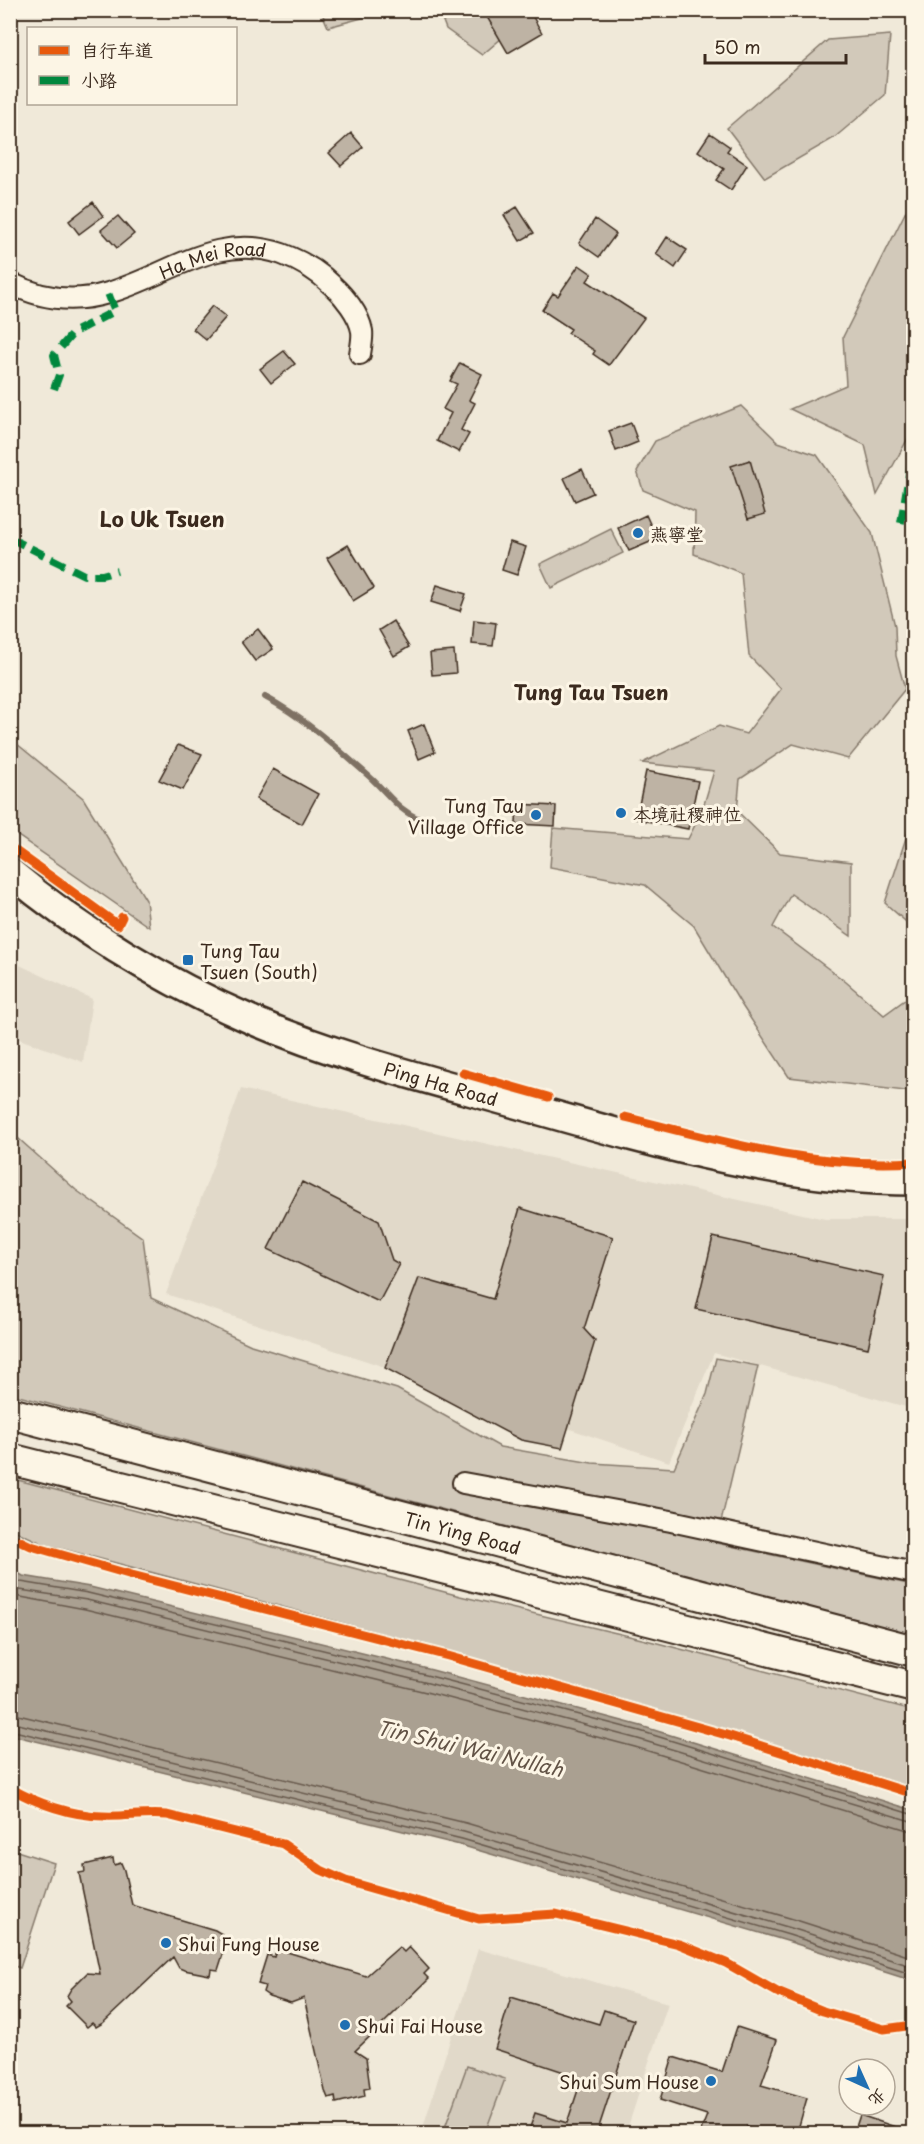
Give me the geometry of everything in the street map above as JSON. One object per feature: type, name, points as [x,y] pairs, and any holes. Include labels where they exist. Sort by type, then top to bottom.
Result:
[{"type":"main road","name":"Tin Ying Road","points":[[10,1413],[914,1651]]},
{"type":"main road","points":[[10,1460],[914,1687]]},
{"type":"street","name":"Ha Mei Road","points":[[10,283],[46,297],[91,297],[124,287],[212,251],[240,246],[257,247],[300,262],[334,286],[351,308],[362,331],[360,354]]},
{"type":"street","name":"Ping Ha Road","points":[[10,872],[68,915],[166,978],[246,1017],[323,1047],[585,1123],[712,1156],[823,1175],[914,1181]]},
{"type":"street","points":[[463,1483],[671,1521],[914,1573]]},
{"type":"shaded area","points":[[321,11],[388,11],[328,27]]},
{"type":"shaded area","points":[[439,11],[505,11],[517,25],[482,55],[446,29]]},
{"type":"shaded area","points":[[890,35],[885,95],[834,138],[765,178],[727,128],[828,40]]},
{"type":"shaded area","points":[[913,197],[913,429],[877,495],[865,445],[790,409],[846,385],[843,337]]},
{"type":"shaded area","points":[[741,406],[778,442],[817,455],[872,533],[895,626],[896,656],[905,689],[848,759],[793,744],[740,779],[737,811],[780,853],[851,862],[851,936],[791,894],[773,927],[846,982],[884,1015],[913,994],[913,1092],[789,1077],[694,926],[645,885],[550,867],[553,828],[688,839],[702,811],[714,771],[642,763],[719,726],[746,734],[781,689],[749,656],[741,573],[694,554],[695,512],[643,490],[637,471],[655,441]]},
{"type":"shaded area","points":[[611,529],[623,553],[551,588],[540,564]]},
{"type":"shaded area","points":[[11,739],[83,798],[146,900],[149,927],[11,831]]},
{"type":"shaded area","points":[[913,819],[913,928],[885,903]]},
{"type":"shaded area","points":[[11,961],[92,999],[83,1062],[11,1036]]},
{"type":"shaded area","points":[[241,1089],[825,1219],[913,1219],[913,1409],[714,1353],[669,1462],[166,1294]]},
{"type":"shaded area","points":[[10,1131],[76,1190],[143,1238],[151,1298],[251,1345],[397,1389],[500,1447],[592,1463],[674,1468],[707,1394],[716,1358],[758,1366],[716,1543],[913,1585],[913,1635],[11,1394]]},
{"type":"shaded area","points":[[10,1478],[460,1596],[646,1640],[913,1710],[913,1788],[589,1690],[44,1544],[11,1529]]},
{"type":"shaded area","points":[[11,1849],[54,1863],[20,1968],[11,1965]]},
{"type":"shaded area","points":[[478,1949],[668,2003],[626,2133],[421,2134]]},
{"type":"shaded area","points":[[467,2066],[505,2079],[485,2133],[443,2133]]},
{"type":"water","name":"Tin Shui Wai Nullah","points":[[11,1569],[23,1576],[90,1587],[432,1670],[641,1726],[913,1810],[913,1981],[787,1941],[460,1845],[11,1735]]},
{"type":"building","points":[[483,10],[529,10],[542,33],[508,53]]},
{"type":"building","points":[[351,133],[363,147],[341,166],[329,153]]},
{"type":"building","points":[[710,133],[730,147],[727,151],[747,165],[731,190],[716,180],[724,169],[698,151]]},
{"type":"building","points":[[93,202],[103,216],[79,234],[69,221]]},
{"type":"building","points":[[517,207],[534,233],[520,241],[504,215]]},
{"type":"building","points":[[118,216],[134,234],[117,248],[101,230]]},
{"type":"building","points":[[595,219],[616,234],[599,257],[579,243]]},
{"type":"building","points":[[667,237],[687,250],[675,268],[656,254]]},
{"type":"building","points":[[579,265],[592,274],[587,281],[644,318],[609,365],[593,354],[595,351],[568,333],[571,329],[542,310],[553,293],[558,296]]},
{"type":"building","points":[[212,306],[226,317],[206,340],[193,329]]},
{"type":"building","points":[[284,351],[295,364],[271,383],[260,369]]},
{"type":"building","points":[[460,363],[482,374],[469,400],[475,403],[461,430],[469,434],[459,452],[437,441],[451,413],[443,409],[457,384],[450,381]]},
{"type":"building","points":[[631,423],[638,442],[616,451],[609,431]]},
{"type":"building","points":[[750,460],[765,514],[748,519],[731,466]]},
{"type":"building","points":[[582,469],[593,493],[575,501],[564,478]]},
{"type":"building","name":"燕寧堂","points":[[646,515],[657,539],[629,551],[618,528]]},
{"type":"building","points":[[510,542],[526,547],[517,575],[502,570]]},
{"type":"building","points":[[348,545],[374,588],[353,601],[327,558]]},
{"type":"building","points":[[437,585],[466,594],[460,611],[431,602]]},
{"type":"building","points":[[474,620],[496,623],[493,646],[472,644]]},
{"type":"building","points":[[393,621],[409,647],[394,656],[379,630]]},
{"type":"building","points":[[258,629],[273,649],[255,661],[241,642]]},
{"type":"building","points":[[454,651],[456,673],[432,675],[430,653]]},
{"type":"building","points":[[424,724],[435,752],[419,759],[408,731]]},
{"type":"building","points":[[178,745],[202,754],[183,790],[159,780]]},
{"type":"building","points":[[273,769],[318,794],[302,824],[256,799]]},
{"type":"building","points":[[646,771],[698,781],[688,829],[636,819]]},
{"type":"building","name":"Tung Tau Village Office","points":[[517,804],[556,806],[555,826],[516,824]]},
{"type":"building","points":[[302,1182],[379,1221],[392,1260],[399,1264],[379,1302],[268,1249]]},
{"type":"building","points":[[520,1208],[613,1237],[584,1329],[595,1341],[562,1448],[521,1440],[385,1368],[419,1278],[493,1299]]},
{"type":"building","points":[[713,1237],[884,1276],[868,1348],[696,1309]]},
{"type":"building","name":"Shui Fung House","points":[[113,1858],[114,1865],[121,1863],[124,1870],[132,1905],[215,1930],[222,1934],[220,1940],[227,1942],[218,1970],[211,1969],[210,1975],[179,1968],[173,1957],[103,2023],[96,2027],[92,2023],[87,2027],[66,2006],[71,2001],[67,1996],[71,1989],[87,1973],[100,1974],[79,1873],[85,1872],[84,1865]]},
{"type":"building","name":"Shui Fai House","points":[[399,1947],[404,1952],[409,1947],[429,1969],[424,1974],[429,1979],[355,2051],[366,2058],[370,2088],[364,2089],[365,2096],[336,2103],[335,2096],[328,2098],[325,2091],[304,1998],[291,2003],[269,1996],[263,1992],[265,1986],[258,1984],[267,1955],[274,1957],[276,1951],[284,1951],[366,1976]]},
{"type":"building","points":[[511,1997],[599,2024],[604,2010],[634,2020],[597,2133],[528,2133],[535,2113],[567,2123],[582,2078],[495,2049]]},
{"type":"building","name":"Shui Sum House","points":[[737,2027],[777,2040],[761,2085],[807,2098],[797,2133],[764,2133],[747,2126],[745,2133],[700,2133],[707,2115],[660,2100],[673,2057],[722,2072]]},
{"type":"building","points":[[859,2117],[866,2117],[907,2131],[906,2133],[854,2133]]},
{"type":"waterway","points":[[265,697],[294,714],[321,735],[372,779],[400,807],[421,820]]},
{"type":"marked path","points":[[54,389],[59,375],[54,355],[74,332],[115,311],[108,293]]},
{"type":"marked path","points":[[901,523],[914,445]]},
{"type":"marked path","points":[[10,538],[84,575],[102,575],[117,571]]},
{"type":"cycle path","points":[[10,847],[118,925],[122,917]]},
{"type":"cycle path","points":[[463,1073],[548,1097]]},
{"type":"cycle path","points":[[625,1117],[732,1144],[804,1157],[877,1163],[914,1162]]},
{"type":"cycle path","points":[[10,1536],[31,1546],[132,1575],[448,1656],[730,1736],[914,1794]]},
{"type":"cycle path","points":[[10,1788],[31,1799],[79,1814],[167,1815],[283,1844],[321,1870],[346,1881],[479,1919],[556,1914],[679,1944],[726,1963],[777,1992],[823,2011],[884,2029],[914,2025]]},
{"type":"place","name":"燕寧堂","points":[[638,533]]},
{"type":"place","name":"本境社稷神位","points":[[621,813]]},
{"type":"place","name":"Tung Tau Village Office","points":[[536,815]]},
{"type":"place","name":"Tung Tau Tsuen (South)","points":[[188,960]]},
{"type":"place","name":"Shui Fung House","points":[[166,1943]]},
{"type":"place","name":"Shui Fai House","points":[[345,2025]]},
{"type":"place","name":"Shui Sum House","points":[[711,2081]]},
{"type":"district","name":"Lo Uk Tsuen","points":[[162,518]]},
{"type":"district","name":"Tung Tau Tsuen","points":[[591,692]]}]
